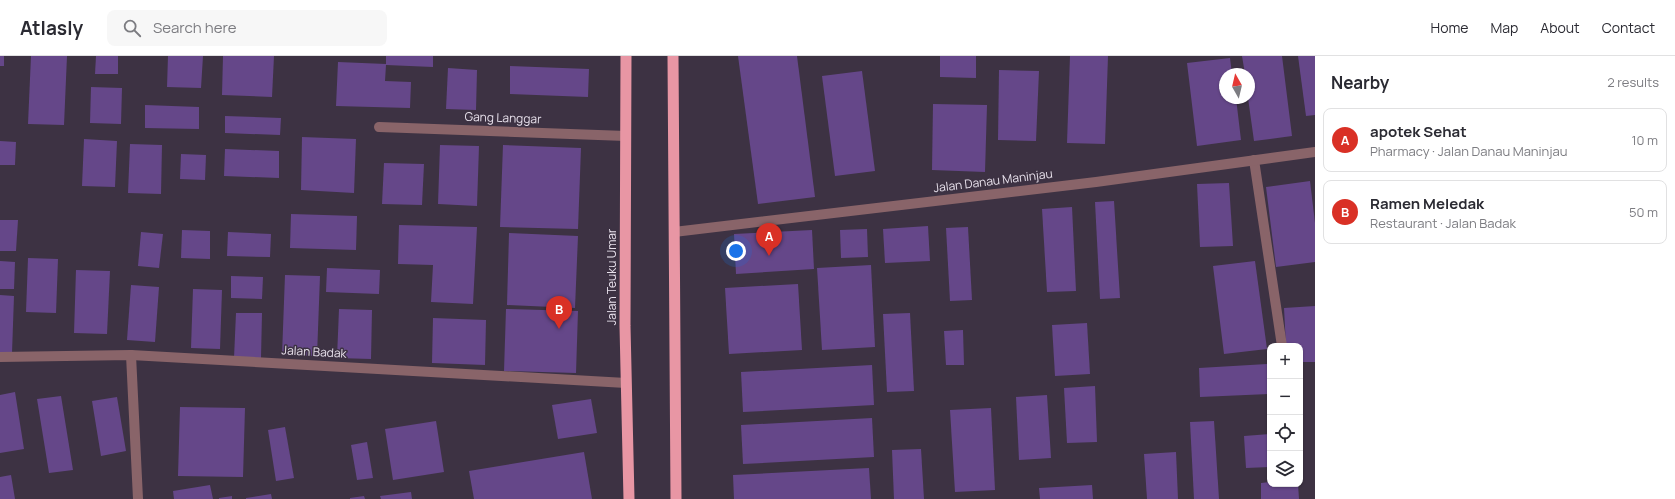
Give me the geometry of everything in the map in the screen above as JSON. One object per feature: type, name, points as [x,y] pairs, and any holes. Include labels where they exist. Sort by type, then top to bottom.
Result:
[{"type":"highway","name":"Jalan Teuku Umar","points":[[626,56],[626,383],[629,499]]},
{"type":"highway","points":[[673,56],[676,499]]},
{"type":"street","name":"Gang Langgar","points":[[379,127],[626,136]]},
{"type":"street","name":"Jalan Danau Maninjau","points":[[674,232],[1096,182],[1315,152]]},
{"type":"street","points":[[1254,160],[1282,343]]},
{"type":"street","name":"Jalan Badak","points":[[0,358],[131,355],[626,383]]},
{"type":"street","points":[[131,355],[138,499]]},
{"type":"building","points":[[0,56],[4,56],[4,66],[0,66]]},
{"type":"building","points":[[31,56],[67,56],[64,125],[28,124]]},
{"type":"building","points":[[96,56],[118,56],[118,74],[95,74]]},
{"type":"building","points":[[168,56],[203,56],[201,88],[167,87]]},
{"type":"building","points":[[223,56],[274,56],[272,97],[222,95]]},
{"type":"building","points":[[386,56],[433,56],[433,67],[386,65],[385,81],[411,82],[410,108],[336,106],[338,62],[386,64]]},
{"type":"building","points":[[738,56],[797,56],[815,197],[758,204]]},
{"type":"building","points":[[940,56],[976,56],[976,78],[940,77]]},
{"type":"building","points":[[1070,56],[1108,56],[1105,144],[1067,143]]},
{"type":"building","points":[[1242,56],[1282,56],[1292,136],[1254,141],[1249,104],[1255,104],[1255,68],[1244,68]]},
{"type":"building","points":[[1298,56],[1315,56],[1315,115],[1306,116]]},
{"type":"building","points":[[1230,58],[1231,68],[1219,68],[1219,104],[1237,104],[1241,140],[1197,146],[1187,63]]},
{"type":"building","points":[[510,66],[589,69],[588,97],[510,94]]},
{"type":"building","points":[[448,68],[477,70],[476,110],[446,109]]},
{"type":"building","points":[[999,70],[1039,71],[1036,141],[998,140]]},
{"type":"building","points":[[862,71],[875,171],[835,176],[822,76]]},
{"type":"building","points":[[91,87],[122,88],[121,124],[90,123]]},
{"type":"building","points":[[933,104],[987,105],[985,172],[932,170]]},
{"type":"building","points":[[145,105],[199,107],[199,129],[145,128]]},
{"type":"building","points":[[225,116],[281,118],[280,135],[225,133]]},
{"type":"building","points":[[302,137],[356,139],[354,193],[301,190]]},
{"type":"building","points":[[84,139],[117,141],[115,187],[82,186]]},
{"type":"building","points":[[0,141],[16,142],[15,165],[0,165]]},
{"type":"building","points":[[130,144],[162,145],[161,194],[128,193]]},
{"type":"building","points":[[440,145],[479,146],[477,206],[438,204]]},
{"type":"building","points":[[503,145],[581,148],[578,229],[500,227]]},
{"type":"building","points":[[225,149],[279,151],[279,178],[224,176]]},
{"type":"building","points":[[181,154],[206,155],[205,180],[180,179]]},
{"type":"building","points":[[384,163],[424,164],[422,205],[382,204]]},
{"type":"building","points":[[1310,181],[1315,223],[1315,262],[1276,267],[1266,187]]},
{"type":"building","points":[[1229,183],[1233,246],[1200,247],[1197,184]]},
{"type":"building","points":[[1114,201],[1120,298],[1100,299],[1095,202]]},
{"type":"building","points":[[1072,207],[1076,291],[1047,292],[1042,209]]},
{"type":"building","points":[[291,214],[357,216],[356,250],[290,248]]},
{"type":"building","points":[[0,220],[18,220],[16,251],[0,251]]},
{"type":"building","points":[[399,225],[477,227],[473,304],[431,302],[433,265],[398,264]]},
{"type":"building","points":[[928,226],[930,261],[885,263],[883,229]]},
{"type":"building","points":[[968,227],[972,300],[950,301],[946,228]]},
{"type":"building","points":[[867,229],[868,257],[841,258],[840,230]]},
{"type":"building","points":[[182,230],[210,231],[210,259],[181,258]]},
{"type":"building","points":[[812,230],[814,269],[736,274],[734,234]]},
{"type":"building","points":[[141,232],[163,234],[159,268],[138,266]]},
{"type":"building","points":[[228,232],[271,234],[270,257],[227,256]]},
{"type":"building","points":[[509,233],[578,236],[575,308],[507,305]]},
{"type":"building","points":[[28,258],[58,259],[56,313],[26,312]]},
{"type":"building","points":[[0,261],[15,262],[14,289],[0,289]]},
{"type":"building","points":[[1255,261],[1267,349],[1224,354],[1213,266]]},
{"type":"building","points":[[871,265],[875,347],[822,350],[817,268]]},
{"type":"building","points":[[327,268],[380,270],[379,294],[326,292]]},
{"type":"building","points":[[76,270],[110,271],[107,334],[74,333]]},
{"type":"building","points":[[285,275],[320,276],[317,356],[282,355]]},
{"type":"building","points":[[231,276],[263,277],[262,299],[231,298]]},
{"type":"building","points":[[798,284],[802,350],[729,354],[725,288]]},
{"type":"building","points":[[131,285],[159,287],[155,342],[127,340]]},
{"type":"building","points":[[193,289],[222,290],[220,349],[191,348]]},
{"type":"building","points":[[0,295],[14,296],[12,353],[0,353]]},
{"type":"building","points":[[1315,306],[1315,362],[1303,362],[1303,343],[1286,343],[1284,308]]},
{"type":"building","points":[[339,309],[372,310],[371,359],[337,358]]},
{"type":"building","points":[[506,309],[578,311],[576,373],[504,371]]},
{"type":"building","points":[[236,313],[262,313],[261,358],[234,358]]},
{"type":"building","points":[[910,313],[914,391],[887,392],[883,314]]},
{"type":"building","points":[[433,318],[486,320],[485,365],[432,363]]},
{"type":"building","points":[[1087,323],[1090,374],[1055,376],[1052,325]]},
{"type":"building","points":[[963,330],[964,365],[946,365],[944,331]]},
{"type":"building","points":[[1267,364],[1267,394],[1200,397],[1199,368]]},
{"type":"building","points":[[872,365],[874,405],[743,412],[741,372]]},
{"type":"building","points":[[1095,386],[1097,442],[1067,443],[1064,388]]},
{"type":"building","points":[[15,392],[24,449],[0,453],[0,395]]},
{"type":"building","points":[[1047,395],[1051,458],[1019,460],[1016,397]]},
{"type":"building","points":[[61,396],[73,470],[49,473],[37,399]]},
{"type":"building","points":[[117,397],[126,451],[101,456],[92,401]]},
{"type":"building","points":[[591,399],[597,433],[558,439],[552,405]]},
{"type":"building","points":[[180,407],[245,408],[243,477],[178,476]]},
{"type":"building","points":[[991,408],[995,490],[955,492],[950,410]]},
{"type":"building","points":[[872,418],[874,457],[743,464],[741,425]]},
{"type":"building","points":[[436,421],[444,472],[393,480],[385,429]]},
{"type":"building","points":[[1214,421],[1219,499],[1194,499],[1190,422]]},
{"type":"building","points":[[285,427],[294,478],[276,481],[268,430]]},
{"type":"building","points":[[1267,434],[1267,467],[1246,468],[1244,436]]},
{"type":"building","points":[[367,442],[373,478],[357,480],[351,445]]},
{"type":"building","points":[[921,449],[924,499],[894,499],[892,450]]},
{"type":"building","points":[[584,452],[592,499],[474,499],[469,471]]},
{"type":"building","points":[[1176,452],[1178,499],[1147,499],[1144,454]]},
{"type":"building","points":[[869,468],[871,499],[734,499],[733,475]]},
{"type":"building","points":[[11,475],[15,499],[0,499],[0,477]]},
{"type":"building","points":[[1267,482],[1267,487],[1298,487],[1299,499],[1261,499],[1261,483]]},
{"type":"building","points":[[210,485],[213,499],[174,499],[173,491]]},
{"type":"building","points":[[1092,485],[1093,499],[1040,499],[1039,488]]},
{"type":"building","points":[[411,492],[412,499],[381,499],[380,496]]},
{"type":"building","points":[[271,494],[272,499],[246,499],[246,498]]},
{"type":"building","points":[[232,496],[232,499],[219,499],[219,498]]},
{"type":"building","points":[[364,496],[365,499],[350,499],[350,498]]},
{"type":"place","name":"apotek Sehat","points":[[769,256]]},
{"type":"place","name":"Ramen Meledak","points":[[559,329]]}]
